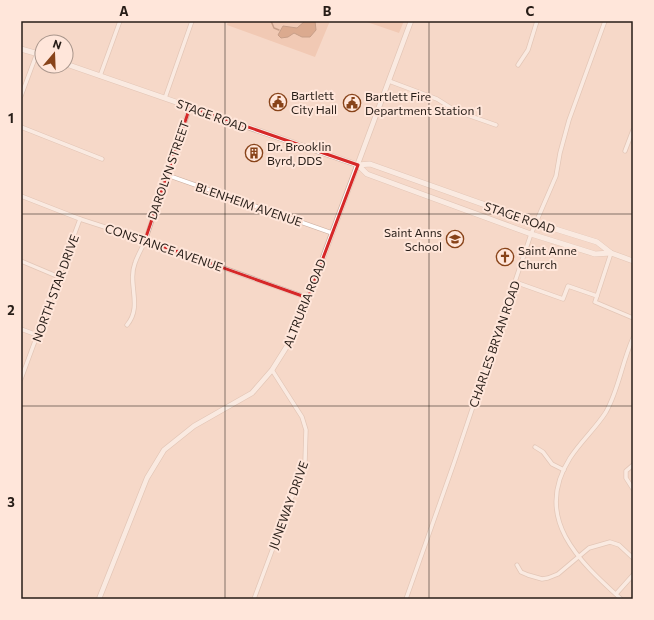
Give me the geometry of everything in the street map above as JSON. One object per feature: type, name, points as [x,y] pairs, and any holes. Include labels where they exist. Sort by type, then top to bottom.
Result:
[{"type":"main road","points":[[21,49],[34,53]]},
{"type":"main road","name":"STAGE ROAD","points":[[74,67],[358,165],[370,164],[536,223],[597,242],[611,253],[633,261]]},
{"type":"main road","name":"STAGE ROAD","points":[[358,165],[367,174],[531,234],[595,254],[611,253]]},
{"type":"main road","points":[[448,204],[452,193]]},
{"type":"street","points":[[100,76],[120,21]]},
{"type":"street","points":[[164,98],[192,21]]},
{"type":"street","name":"ALTRURIA ROAD","points":[[100,599],[147,478],[164,450],[194,426],[252,393],[272,370],[289,343],[308,298],[411,21]]},
{"type":"street","points":[[518,65],[528,50],[537,21]]},
{"type":"street","name":"CHARLES BRYAN ROAD","points":[[406,599],[531,234],[556,176],[560,153],[569,120],[605,21]]},
{"type":"street","points":[[21,96],[34,66]]},
{"type":"street","points":[[389,81],[437,99],[456,111],[496,124]]},
{"type":"street","name":"DAROLYN STREET","points":[[127,325],[134,314],[136,300],[131,280],[134,264],[145,240],[190,107]]},
{"type":"street","points":[[21,127],[102,159]]},
{"type":"street","points":[[625,151],[633,130]]},
{"type":"street","name":"BLENHEIM AVENUE","points":[[166,175],[332,233]]},
{"type":"street","name":"CONSTANCE AVENUE","points":[[21,196],[80,219],[145,240],[308,298]]},
{"type":"street","name":"NORTH STAR DRIVE","points":[[21,379],[80,219]]},
{"type":"street","points":[[611,253],[595,302],[633,318]]},
{"type":"street","points":[[21,261],[59,277]]},
{"type":"street","points":[[515,282],[563,299],[568,286],[597,296]]},
{"type":"street","points":[[21,329],[38,335]]},
{"type":"street","points":[[621,599],[578,557],[565,536],[559,520],[557,497],[564,470],[571,456],[608,408],[633,338]]},
{"type":"street","name":"JUNEWAY DRIVE","points":[[254,599],[305,462],[306,430],[304,423],[272,370]]},
{"type":"street","points":[[535,447],[543,452],[552,464],[564,470]]},
{"type":"street","points":[[633,465],[626,471],[626,478],[633,489]]},
{"type":"street","points":[[517,565],[521,572],[528,575],[542,579],[548,578],[558,574],[592,547],[613,542],[622,546],[633,558]]},
{"type":"street","points":[[616,594],[633,575]]},
{"type":"highlighted area","points":[[190,107],[358,165],[308,298],[145,240]]},
{"type":"shaded area","points":[[228,21],[330,21],[315,57],[227,25]]},
{"type":"shaded area","points":[[305,21],[315,21],[316,30],[310,37],[302,37],[294,33],[288,37],[281,38],[278,35],[283,26],[297,28]]},
{"type":"shaded area","points":[[364,21],[404,21],[399,33]]},
{"type":"waterway","points":[[271,21],[274,28],[279,30]]},
{"type":"place","name":"Bartlett City Hall","points":[[278,102]]},
{"type":"place","name":"Bartlett Fire Department Station 1","points":[[352,103]]},
{"type":"place","name":"Dr. Brooklin Byrd, DDS","points":[[254,153]]},
{"type":"place","name":"Saint Anns School","points":[[455,239]]},
{"type":"place","name":"Saint Anne Church","points":[[505,257]]}]
